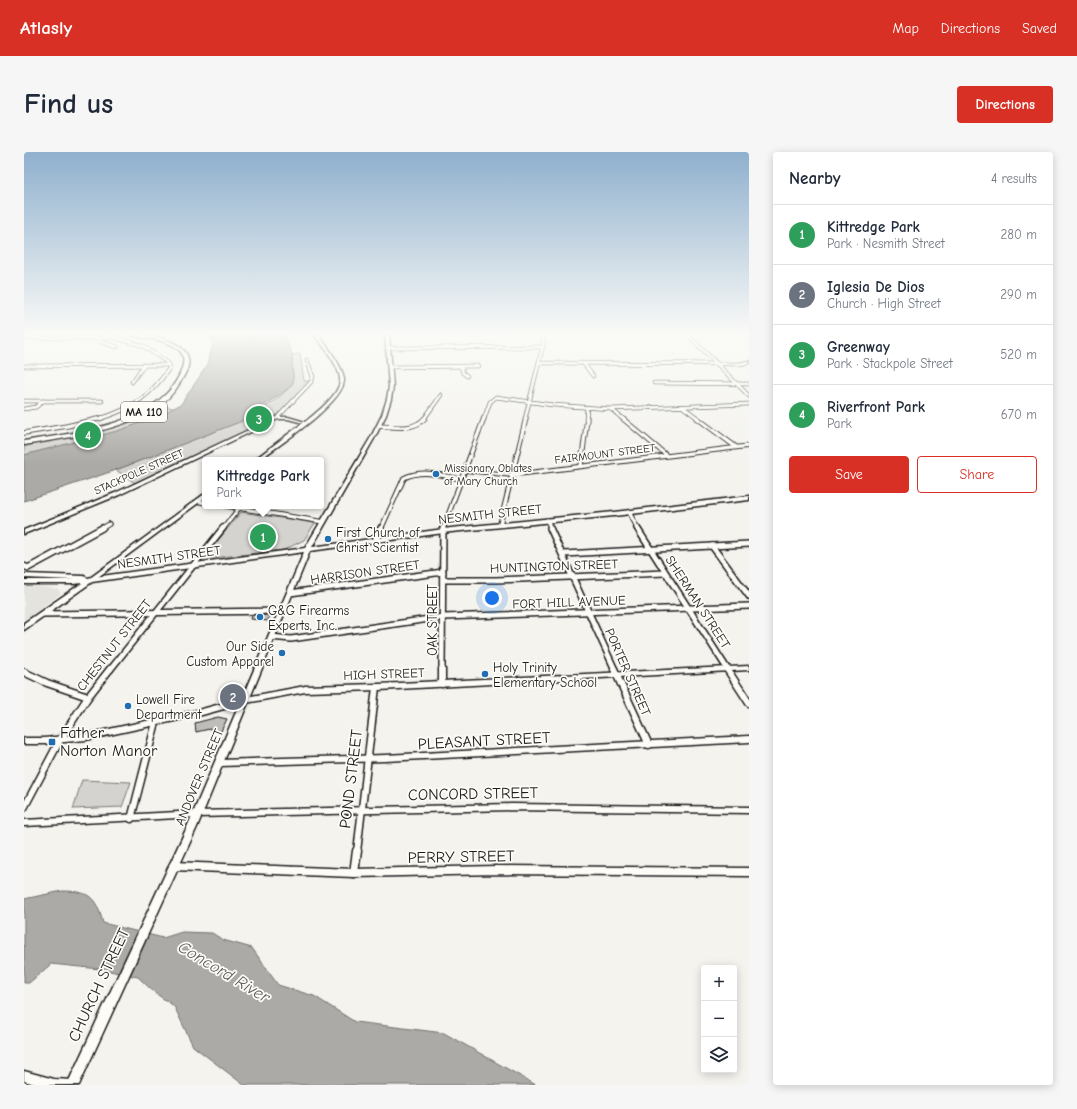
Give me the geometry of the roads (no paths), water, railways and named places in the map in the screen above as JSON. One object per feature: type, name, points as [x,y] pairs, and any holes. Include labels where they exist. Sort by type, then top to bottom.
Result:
[{"type":"main road","name":"MA 110","points":[[24,444],[125,420],[153,407],[169,394],[179,377]]},
{"type":"main road","name":"ANDOVER STREET","points":[[157,899],[220,763],[308,549],[379,426],[390,395],[389,377]]},
{"type":"main road","name":"NESMITH STREET","points":[[24,582],[73,582],[442,531],[749,498]]},
{"type":"main road","name":"NESMITH STREET","points":[[24,576],[77,577],[92,579]]},
{"type":"main road","points":[[24,627],[92,579]]},
{"type":"main road","points":[[52,583],[59,585],[64,589],[63,596],[54,605]]},
{"type":"main road","name":"CHURCH STREET","points":[[73,1085],[157,899]]},
{"type":"street","points":[[132,382],[136,377]]},
{"type":"street","points":[[24,433],[91,420],[133,406],[151,391],[164,377]]},
{"type":"street","points":[[277,418],[311,382],[313,377]]},
{"type":"street","points":[[260,457],[316,416],[340,387],[342,380],[341,377]]},
{"type":"street","points":[[500,524],[536,377]]},
{"type":"street","points":[[730,377],[749,396]]},
{"type":"street","points":[[654,383],[749,384]]},
{"type":"street","points":[[379,426],[401,427],[418,424],[425,420],[441,395]]},
{"type":"street","points":[[442,531],[460,479],[490,402],[496,397],[587,408],[612,409],[749,404]]},
{"type":"street","points":[[24,401],[102,401]]},
{"type":"street","points":[[24,409],[36,407],[43,401]]},
{"type":"street","points":[[683,407],[736,447]]},
{"type":"street","points":[[581,466],[587,408]]},
{"type":"street","points":[[612,409],[666,455]]},
{"type":"street","points":[[277,418],[288,418],[306,423]]},
{"type":"street","name":"STACKPOLE STREET","points":[[24,532],[157,476],[277,418]]},
{"type":"street","name":"FAIRMOUNT STREET","points":[[464,470],[511,475],[749,446]]},
{"type":"street","points":[[375,541],[404,478],[410,474],[419,473],[460,479]]},
{"type":"street","points":[[92,579],[202,498]]},
{"type":"street","points":[[198,501],[202,502]]},
{"type":"street","name":"CHESTNUT STREET","points":[[24,808],[60,740],[88,697],[238,509]]},
{"type":"street","points":[[245,509],[324,522]]},
{"type":"street","name":"SHERMAN STREET","points":[[629,512],[665,573],[749,703]]},
{"type":"street","name":"PORTER STREET","points":[[547,520],[564,554],[649,745]]},
{"type":"street","points":[[26,567],[108,524]]},
{"type":"street","name":"OAK STREET","points":[[442,531],[442,684]]},
{"type":"street","points":[[564,554],[749,544]]},
{"type":"street","points":[[712,546],[749,596]]},
{"type":"street","name":"HARRISON STREET","points":[[290,593],[443,572]]},
{"type":"street","name":"HUNTINGTON STREET","points":[[443,580],[485,580],[665,573]]},
{"type":"street","name":"FORT HILL AVENUE","points":[[271,637],[291,639],[305,638],[443,617],[590,613],[749,606]]},
{"type":"street","points":[[42,614],[282,611]]},
{"type":"street","name":"HIGH STREET","points":[[24,741],[60,740],[86,737],[202,712],[246,700],[305,689],[442,684],[749,668]]},
{"type":"street","points":[[24,672],[47,683],[88,697]]},
{"type":"street","name":"POND STREET","points":[[354,873],[376,687]]},
{"type":"street","points":[[131,818],[156,722]]},
{"type":"street","name":"PLEASANT STREET","points":[[220,763],[368,759],[749,739]]},
{"type":"street","name":"CONCORD STREET","points":[[24,823],[197,814],[512,807],[749,810]]},
{"type":"street","name":"PERRY STREET","points":[[173,866],[354,873],[497,870],[749,872]]},
{"type":"street","points":[[24,1076],[54,1084],[73,1085]]},
{"type":"water","points":[[200,377],[293,377],[293,383],[289,388],[242,421],[116,470],[24,501],[24,455],[117,431],[155,418],[181,404]]},
{"type":"water","name":"Concord River","points":[[62,891],[79,892],[90,897],[97,907],[103,923],[163,938],[182,932],[212,933],[223,940],[252,948],[278,985],[314,996],[355,1022],[444,1033],[536,1085],[244,1085],[193,1046],[174,1006],[155,993],[138,977],[100,969],[51,964],[29,983],[24,983],[24,899]]},
{"type":"place","name":"Greenway","points":[[259,419]]},
{"type":"place","name":"Riverfront Park","points":[[88,435]]},
{"type":"place","name":"Missionary Oblates of Mary Church","points":[[436,474]]},
{"type":"place","name":"Kittredge Park","points":[[263,537]]},
{"type":"place","name":"First Church of Christ Scientist","points":[[328,539]]},
{"type":"place","name":"G&G Firearms Experts, Inc.","points":[[260,617]]},
{"type":"place","name":"Our Side Custom Apparel","points":[[282,653]]},
{"type":"place","name":"Holy Trinity Elementary School","points":[[485,674]]},
{"type":"place","name":"Iglesia De Dios","points":[[233,697]]},
{"type":"place","name":"Lowell Fire Department","points":[[128,706]]},
{"type":"place","name":"Father Norton Manor","points":[[52,742]]}]
